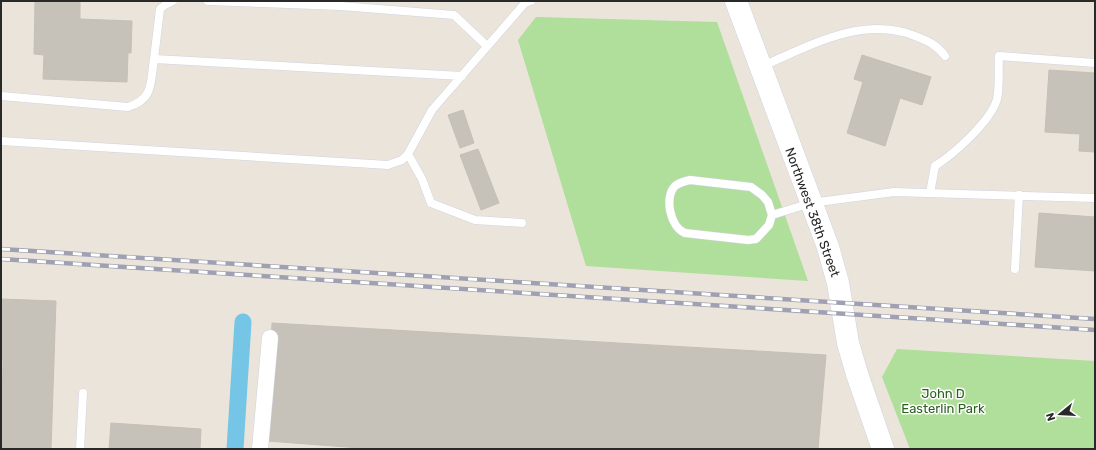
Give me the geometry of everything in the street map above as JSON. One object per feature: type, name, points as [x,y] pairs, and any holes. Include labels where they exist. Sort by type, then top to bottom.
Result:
[{"type":"street","name":"Northwest 38th Street","points":[[736,1],[828,247],[838,283],[848,343],[883,449]]},
{"type":"street","points":[[260,449],[270,338]]},
{"type":"lane","points":[[1,96],[128,107],[139,104],[147,95],[154,59],[160,9],[164,4],[173,1]]},
{"type":"lane","points":[[208,1],[341,6],[454,15],[487,46]]},
{"type":"lane","points":[[1,141],[388,165],[402,160],[408,154],[432,110],[525,3],[531,1]]},
{"type":"lane","points":[[760,67],[843,32],[873,28],[901,30],[929,41],[939,47],[945,56]]},
{"type":"lane","points":[[930,193],[935,166],[966,142],[980,127],[997,101],[998,56],[1095,63]]},
{"type":"lane","points":[[154,59],[462,76]]},
{"type":"lane","points":[[408,154],[422,179],[431,203],[475,220],[522,223]]},
{"type":"lane","points":[[690,180],[751,187],[768,202],[772,215],[769,225],[756,239],[748,240],[685,233],[679,231],[671,217],[670,194],[676,186],[690,180]]},
{"type":"lane","points":[[772,215],[811,202],[894,192],[1095,198]]},
{"type":"lane","points":[[1014,269],[1019,195]]},
{"type":"lane","points":[[80,449],[83,393]]},
{"type":"green space","points":[[536,17],[717,22],[808,281],[586,266],[518,40]]},
{"type":"green space","name":"John D Easterlin Park","points":[[897,349],[1095,361],[1095,449],[910,449],[882,377]]},
{"type":"building","points":[[35,1],[80,1],[80,19],[132,21],[131,53],[128,53],[127,82],[43,79],[44,55],[34,54]]},
{"type":"building","points":[[862,55],[931,77],[922,105],[900,98],[885,146],[847,133],[863,82],[854,79]]},
{"type":"building","points":[[1049,70],[1095,73],[1095,152],[1079,151],[1080,134],[1045,132]]},
{"type":"building","points":[[463,110],[474,143],[460,148],[448,115]]},
{"type":"building","points":[[478,149],[499,203],[481,210],[460,155]]},
{"type":"building","points":[[1039,213],[1095,217],[1095,271],[1035,267]]},
{"type":"building","points":[[1,299],[56,301],[51,449],[1,449],[3,360],[1,360]]},
{"type":"building","points":[[272,323],[826,355],[818,449],[373,449],[267,441]]},
{"type":"building","points":[[111,423],[201,429],[200,449],[109,449]]},
{"type":"waterway","points":[[235,449],[243,322]]},
{"type":"railway","points":[[1,249],[1095,319]]},
{"type":"railway","points":[[1,259],[1095,330]]}]
